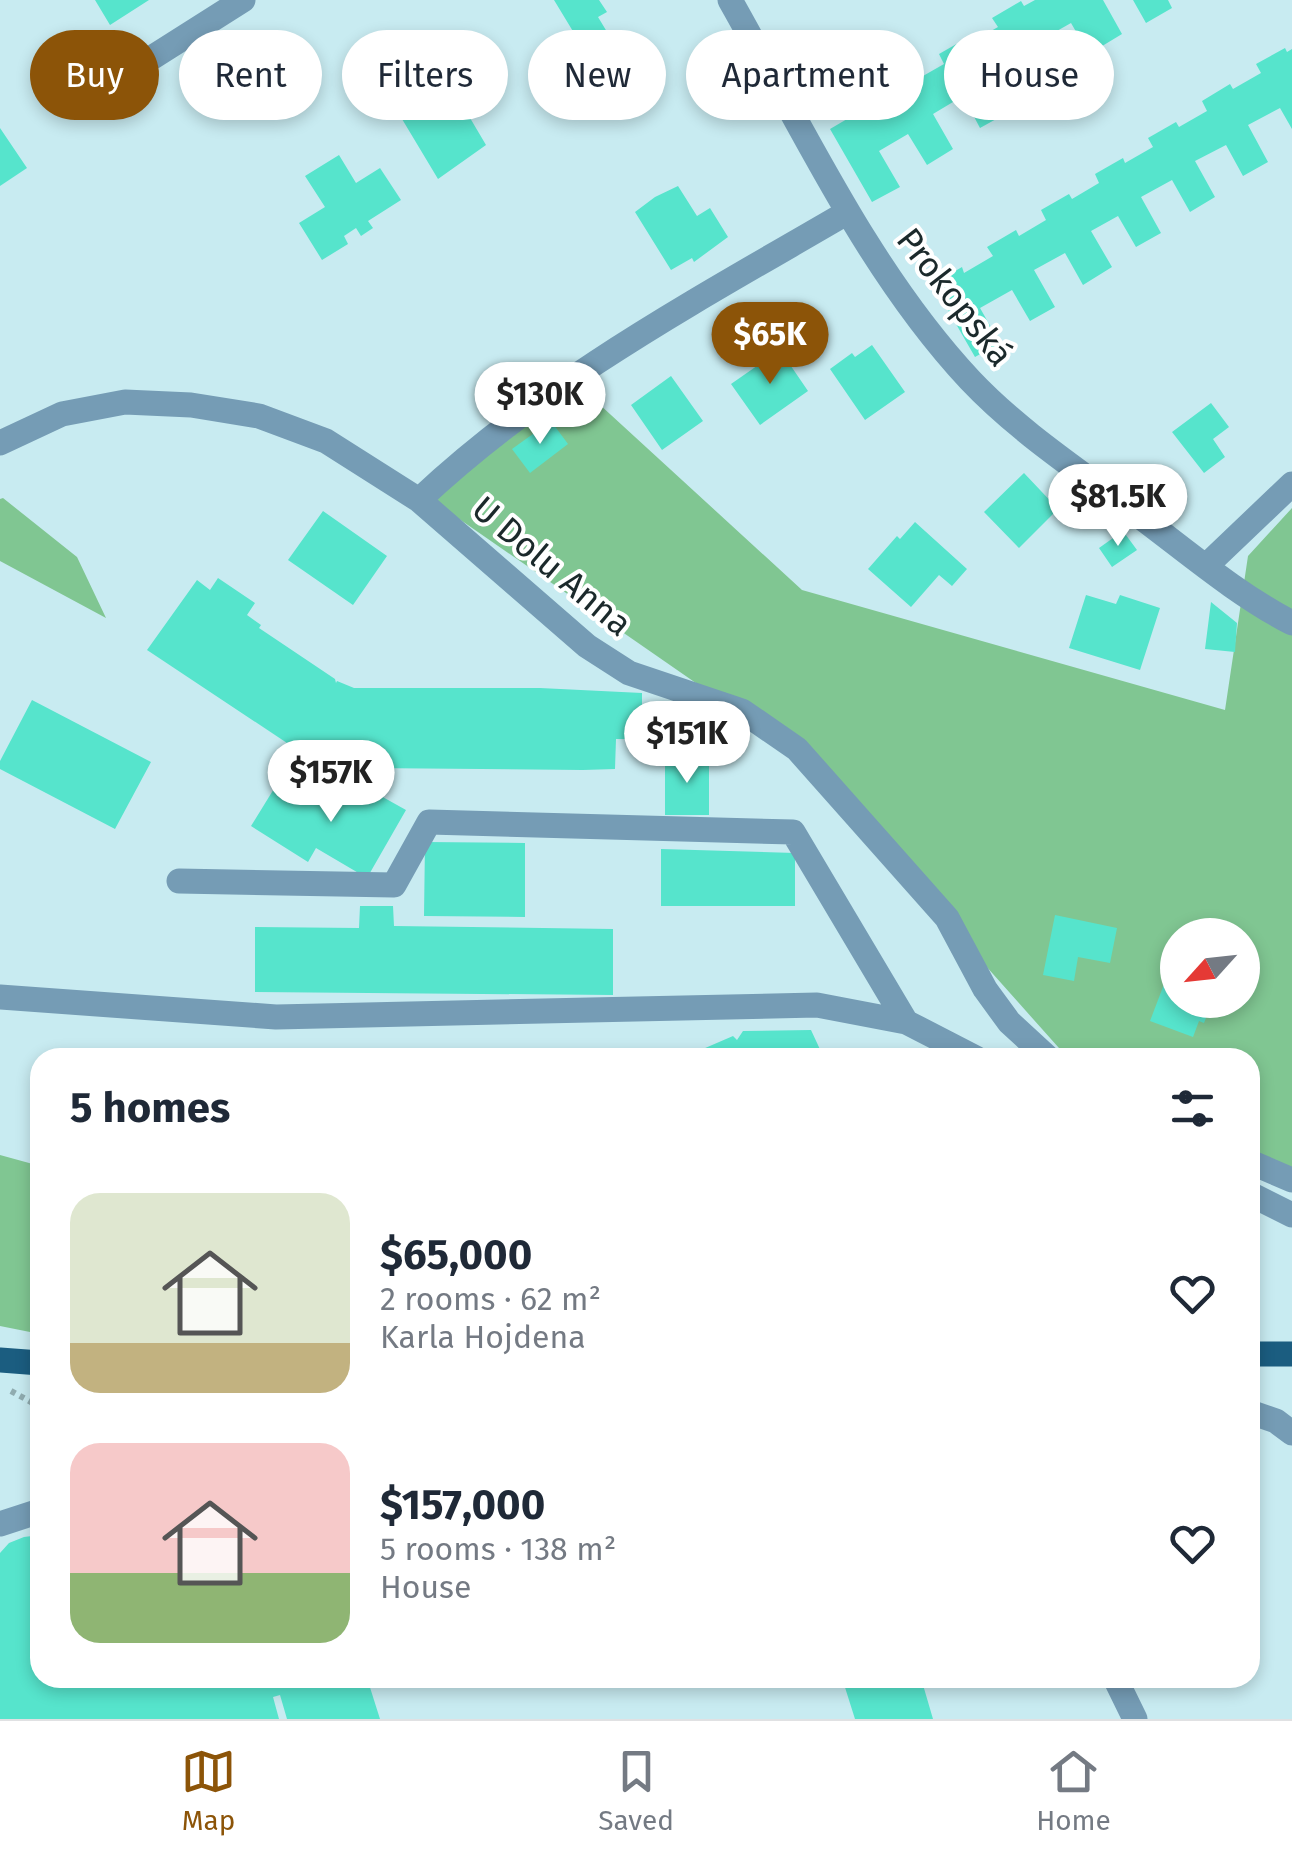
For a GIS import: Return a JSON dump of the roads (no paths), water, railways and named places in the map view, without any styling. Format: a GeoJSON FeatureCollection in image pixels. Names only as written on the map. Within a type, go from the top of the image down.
{"type":"FeatureCollection","features":[{"type":"Feature","properties":{"kind":"main road"},"geometry":{"type":"LineString","coordinates":[[1260,1354],[1292,1354]]}},
{"type":"Feature","properties":{"kind":"main road"},"geometry":{"type":"LineString","coordinates":[[0,1360],[30,1362]]}},
{"type":"Feature","properties":{"kind":"street"},"geometry":{"type":"LineString","coordinates":[[159,53],[243,0]]}},
{"type":"Feature","properties":{"kind":"street","name":"Prokopská"},"geometry":{"type":"LineString","coordinates":[[730,0],[848,212],[932,337],[971,381],[1006,414],[1206,566],[1292,623]]}},
{"type":"Feature","properties":{"kind":"street"},"geometry":{"type":"LineString","coordinates":[[419,500],[472,450],[583,371],[848,212]]}},
{"type":"Feature","properties":{"kind":"street","name":"U Dolu Anna"},"geometry":{"type":"LineString","coordinates":[[0,443],[62,414],[125,402],[191,405],[259,416],[326,442],[419,500],[587,646],[629,673],[742,711],[797,749],[947,918],[985,989],[1009,1022],[1037,1048]]}},
{"type":"Feature","properties":{"kind":"street"},"geometry":{"type":"LineString","coordinates":[[1206,566],[1292,484]]}},
{"type":"Feature","properties":{"kind":"street"},"geometry":{"type":"LineString","coordinates":[[180,881],[394,885],[429,822],[793,832],[906,1022]]}},
{"type":"Feature","properties":{"kind":"street"},"geometry":{"type":"LineString","coordinates":[[0,997],[276,1017],[817,1005],[906,1022],[957,1048]]}},
{"type":"Feature","properties":{"kind":"street"},"geometry":{"type":"LineString","coordinates":[[1260,1166],[1292,1180]]}},
{"type":"Feature","properties":{"kind":"street"},"geometry":{"type":"LineString","coordinates":[[1260,1199],[1292,1215]]}},
{"type":"Feature","properties":{"kind":"street"},"geometry":{"type":"LineString","coordinates":[[1260,1415],[1276,1420],[1292,1433]]}},
{"type":"Feature","properties":{"kind":"street"},"geometry":{"type":"LineString","coordinates":[[0,1524],[30,1514]]}},
{"type":"Feature","properties":{"kind":"street"},"geometry":{"type":"LineString","coordinates":[[1120,1688],[1135,1719]]}}]}
